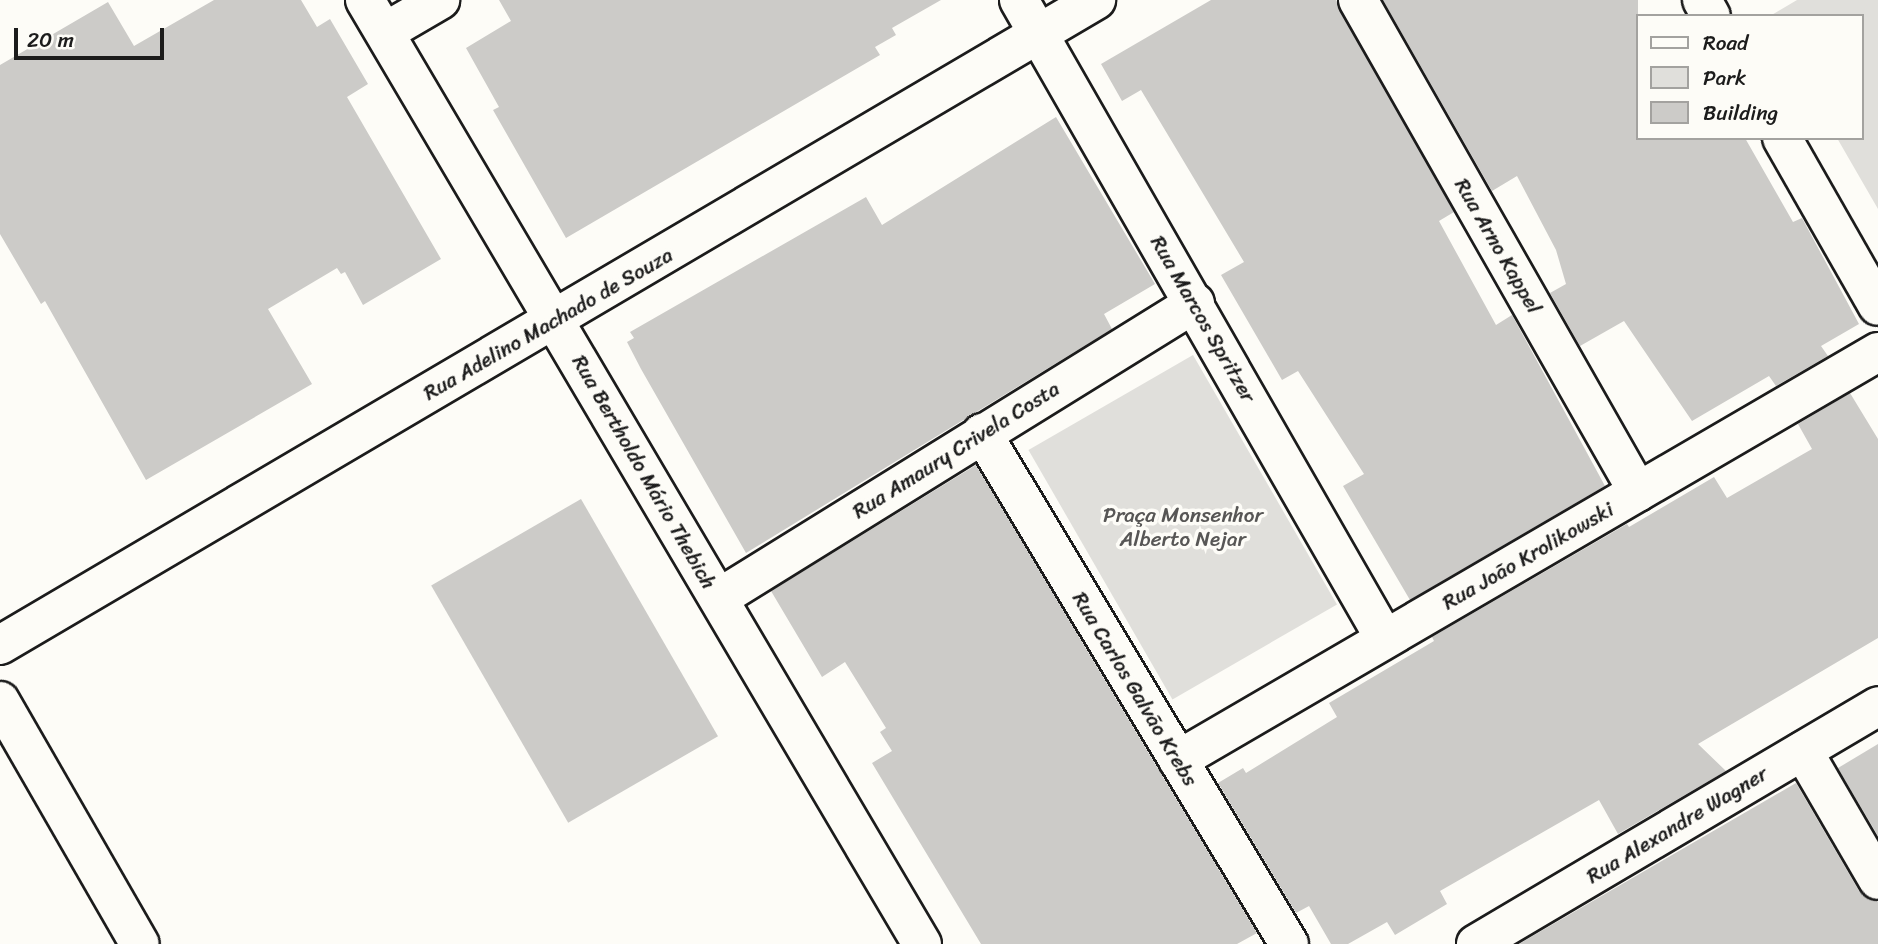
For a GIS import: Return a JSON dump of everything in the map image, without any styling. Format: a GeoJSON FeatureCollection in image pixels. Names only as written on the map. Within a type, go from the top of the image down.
{"type":"FeatureCollection","features":[{"type":"Feature","properties":{"kind":"street","name":"Rua Bertholdo Mário Thebich"},"geometry":{"type":"LineString","coordinates":[[365,0],[922,944]]}},
{"type":"Feature","properties":{"kind":"street"},"geometry":{"type":"LineString","coordinates":[[385,32],[440,0]]}},
{"type":"Feature","properties":{"kind":"street","name":"Rua Marcos Spritzer"},"geometry":{"type":"LineString","coordinates":[[1019,0],[1195,303],[1385,639]]}},
{"type":"Feature","properties":{"kind":"street","name":"Rua Adelino Machado de Souza"},"geometry":{"type":"LineString","coordinates":[[0,645],[1039,36],[1096,0]]}},
{"type":"Feature","properties":{"kind":"street","name":"Rua Arno Kappel"},"geometry":{"type":"LineString","coordinates":[[1358,0],[1638,492]]}},
{"type":"Feature","properties":{"kind":"street"},"geometry":{"type":"LineString","coordinates":[[1783,140],[1878,306]]}},
{"type":"Feature","properties":{"kind":"street","name":"Rua Amaury Crivela Costa"},"geometry":{"type":"LineString","coordinates":[[719,598],[1195,303]]}},
{"type":"Feature","properties":{"kind":"street","name":"Rua João Krolikowski"},"geometry":{"type":"LineString","coordinates":[[1178,760],[1878,352]]}},
{"type":"Feature","properties":{"kind":"street","name":"Rua Carlos Galvão Krebs"},"geometry":{"type":"LineString","coordinates":[[982,433],[1289,944]]}},
{"type":"Feature","properties":{"kind":"street"},"geometry":{"type":"LineString","coordinates":[[0,701],[136,942]]}},
{"type":"Feature","properties":{"kind":"street","name":"Rua Alexandre Wagner"},"geometry":{"type":"LineString","coordinates":[[1476,944],[1878,706]]}},
{"type":"Feature","properties":{"kind":"street"},"geometry":{"type":"LineString","coordinates":[[1803,751],[1878,880]]}},
{"type":"Feature","properties":{"kind":"green space"},"geometry":{"type":"Polygon","coordinates":[[[1797,0],[1878,0],[1878,209],[1838,140],[1864,140],[1864,14],[1773,14],[1797,0]]]}},
{"type":"Feature","properties":{"kind":"green space","name":"Praça Monsenhor Alberto Nejar"},"geometry":{"type":"Polygon","coordinates":[[[1193,355],[1337,604],[1172,699],[1028,450],[1193,355]]]}},
{"type":"Feature","properties":{"kind":"building"},"geometry":{"type":"Polygon","coordinates":[[[214,0],[301,0],[317,27],[330,19],[368,84],[347,97],[441,259],[363,305],[345,272],[341,274],[337,268],[268,309],[312,384],[146,480],[45,301],[41,304],[0,234],[0,65],[108,2],[134,46],[214,0]]]}},
{"type":"Feature","properties":{"kind":"building"},"geometry":{"type":"Polygon","coordinates":[[[499,0],[941,0],[892,28],[896,35],[875,47],[880,55],[566,238],[493,110],[499,107],[466,48],[511,21],[499,0]]]}},
{"type":"Feature","properties":{"kind":"building"},"geometry":{"type":"Polygon","coordinates":[[[1211,0],[1336,0],[1454,212],[1439,221],[1496,325],[1512,315],[1605,486],[1410,600],[1343,486],[1364,474],[1298,371],[1282,380],[1221,275],[1244,262],[1141,90],[1122,101],[1101,64],[1211,0]]]}},
{"type":"Feature","properties":{"kind":"building"},"geometry":{"type":"Polygon","coordinates":[[[1383,0],[1638,0],[1636,140],[1746,140],[1793,222],[1802,218],[1859,324],[1821,346],[1828,356],[1776,386],[1769,376],[1692,421],[1624,321],[1580,346],[1550,293],[1566,284],[1556,250],[1517,176],[1492,191],[1383,0]]]}},
{"type":"Feature","properties":{"kind":"building"},"geometry":{"type":"Polygon","coordinates":[[[1056,117],[1155,284],[1104,314],[1112,329],[746,553],[641,369],[627,342],[634,338],[630,332],[866,197],[882,225],[1056,117]]]}},
{"type":"Feature","properties":{"kind":"building"},"geometry":{"type":"Polygon","coordinates":[[[1850,393],[1878,439],[1878,638],[1698,744],[1726,771],[1618,834],[1599,800],[1440,891],[1447,904],[1395,935],[1387,922],[1348,944],[1331,944],[1309,906],[1296,913],[1218,783],[1243,768],[1246,773],[1337,717],[1329,703],[1434,641],[1432,637],[1627,524],[1629,527],[1714,477],[1727,498],[1812,449],[1798,424],[1850,393]]]}},
{"type":"Feature","properties":{"kind":"building"},"geometry":{"type":"Polygon","coordinates":[[[976,465],[1257,933],[1237,944],[981,944],[872,763],[892,751],[880,732],[886,728],[845,662],[822,677],[771,591],[976,465]]]}},
{"type":"Feature","properties":{"kind":"building"},"geometry":{"type":"Polygon","coordinates":[[[581,499],[718,736],[568,823],[431,586],[581,499]]]}},
{"type":"Feature","properties":{"kind":"building"},"geometry":{"type":"Polygon","coordinates":[[[1878,744],[1878,836],[1838,768],[1878,744]]]}},
{"type":"Feature","properties":{"kind":"building"},"geometry":{"type":"Polygon","coordinates":[[[1796,783],[1859,891],[1878,902],[1878,944],[1519,944],[1796,783]]]}}]}
